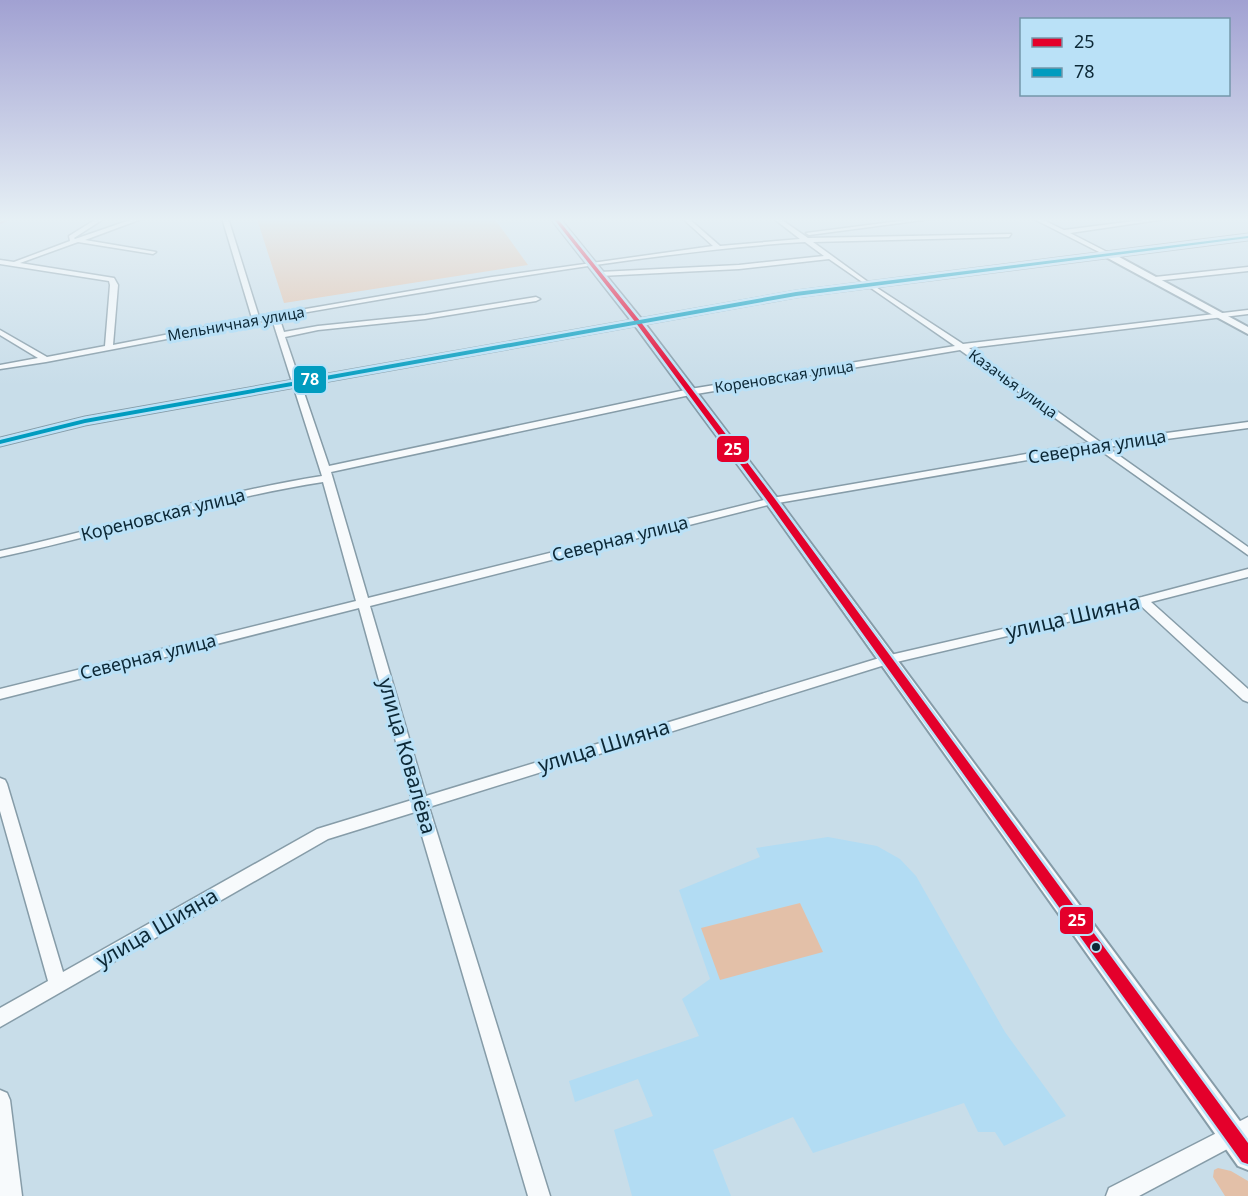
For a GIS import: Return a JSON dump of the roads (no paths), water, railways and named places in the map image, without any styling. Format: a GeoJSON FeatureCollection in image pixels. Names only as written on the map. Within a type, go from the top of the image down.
{"type":"FeatureCollection","features":[{"type":"Feature","properties":{"kind":"main road"},"geometry":{"type":"LineString","coordinates":[[0,442],[85,421],[297,382],[866,283],[942,274]]}},
{"type":"Feature","properties":{"kind":"street"},"geometry":{"type":"LineString","coordinates":[[78,274],[112,279],[114,285],[109,347]]}},
{"type":"Feature","properties":{"kind":"street"},"geometry":{"type":"LineString","coordinates":[[242,274],[256,320]]}},
{"type":"Feature","properties":{"kind":"street","name":"Мельничная улица"},"geometry":{"type":"LineString","coordinates":[[0,367],[256,320],[564,274]]}},
{"type":"Feature","properties":{"kind":"street"},"geometry":{"type":"LineString","coordinates":[[600,274],[772,501],[886,660],[1240,1131],[1248,1156]]}},
{"type":"Feature","properties":{"kind":"street","name":"Казачья улица"},"geometry":{"type":"LineString","coordinates":[[854,274],[1248,552]]}},
{"type":"Feature","properties":{"kind":"street"},"geometry":{"type":"LineString","coordinates":[[1145,274],[1248,332]]}},
{"type":"Feature","properties":{"kind":"street"},"geometry":{"type":"LineString","coordinates":[[1155,279],[1203,274]]}},
{"type":"Feature","properties":{"kind":"street"},"geometry":{"type":"LineString","coordinates":[[282,335],[425,317],[536,299]]}},
{"type":"Feature","properties":{"kind":"street","name":"Кореновская улица"},"geometry":{"type":"LineString","coordinates":[[0,555],[326,474],[690,392],[962,348],[1248,312]]}},
{"type":"Feature","properties":{"kind":"street","name":"улица Ковалёва"},"geometry":{"type":"LineString","coordinates":[[275,317],[326,474],[420,802],[539,1196]]}},
{"type":"Feature","properties":{"kind":"street"},"geometry":{"type":"LineString","coordinates":[[0,332],[46,360]]}},
{"type":"Feature","properties":{"kind":"street","name":"Северная улица"},"geometry":{"type":"LineString","coordinates":[[0,694],[772,501],[1098,445],[1248,425]]}},
{"type":"Feature","properties":{"kind":"street","name":"улица Шияна"},"geometry":{"type":"LineString","coordinates":[[0,1018],[323,834],[420,802],[886,660],[1142,602],[1248,573]]}},
{"type":"Feature","properties":{"kind":"street"},"geometry":{"type":"LineString","coordinates":[[1142,602],[1248,697]]}},
{"type":"Feature","properties":{"kind":"street"},"geometry":{"type":"LineString","coordinates":[[0,784],[5,826],[58,985]]}},
{"type":"Feature","properties":{"kind":"street"},"geometry":{"type":"LineString","coordinates":[[0,1100],[11,1196]]}},
{"type":"Feature","properties":{"kind":"street"},"geometry":{"type":"LineString","coordinates":[[1117,1196],[1240,1131]]}}]}
